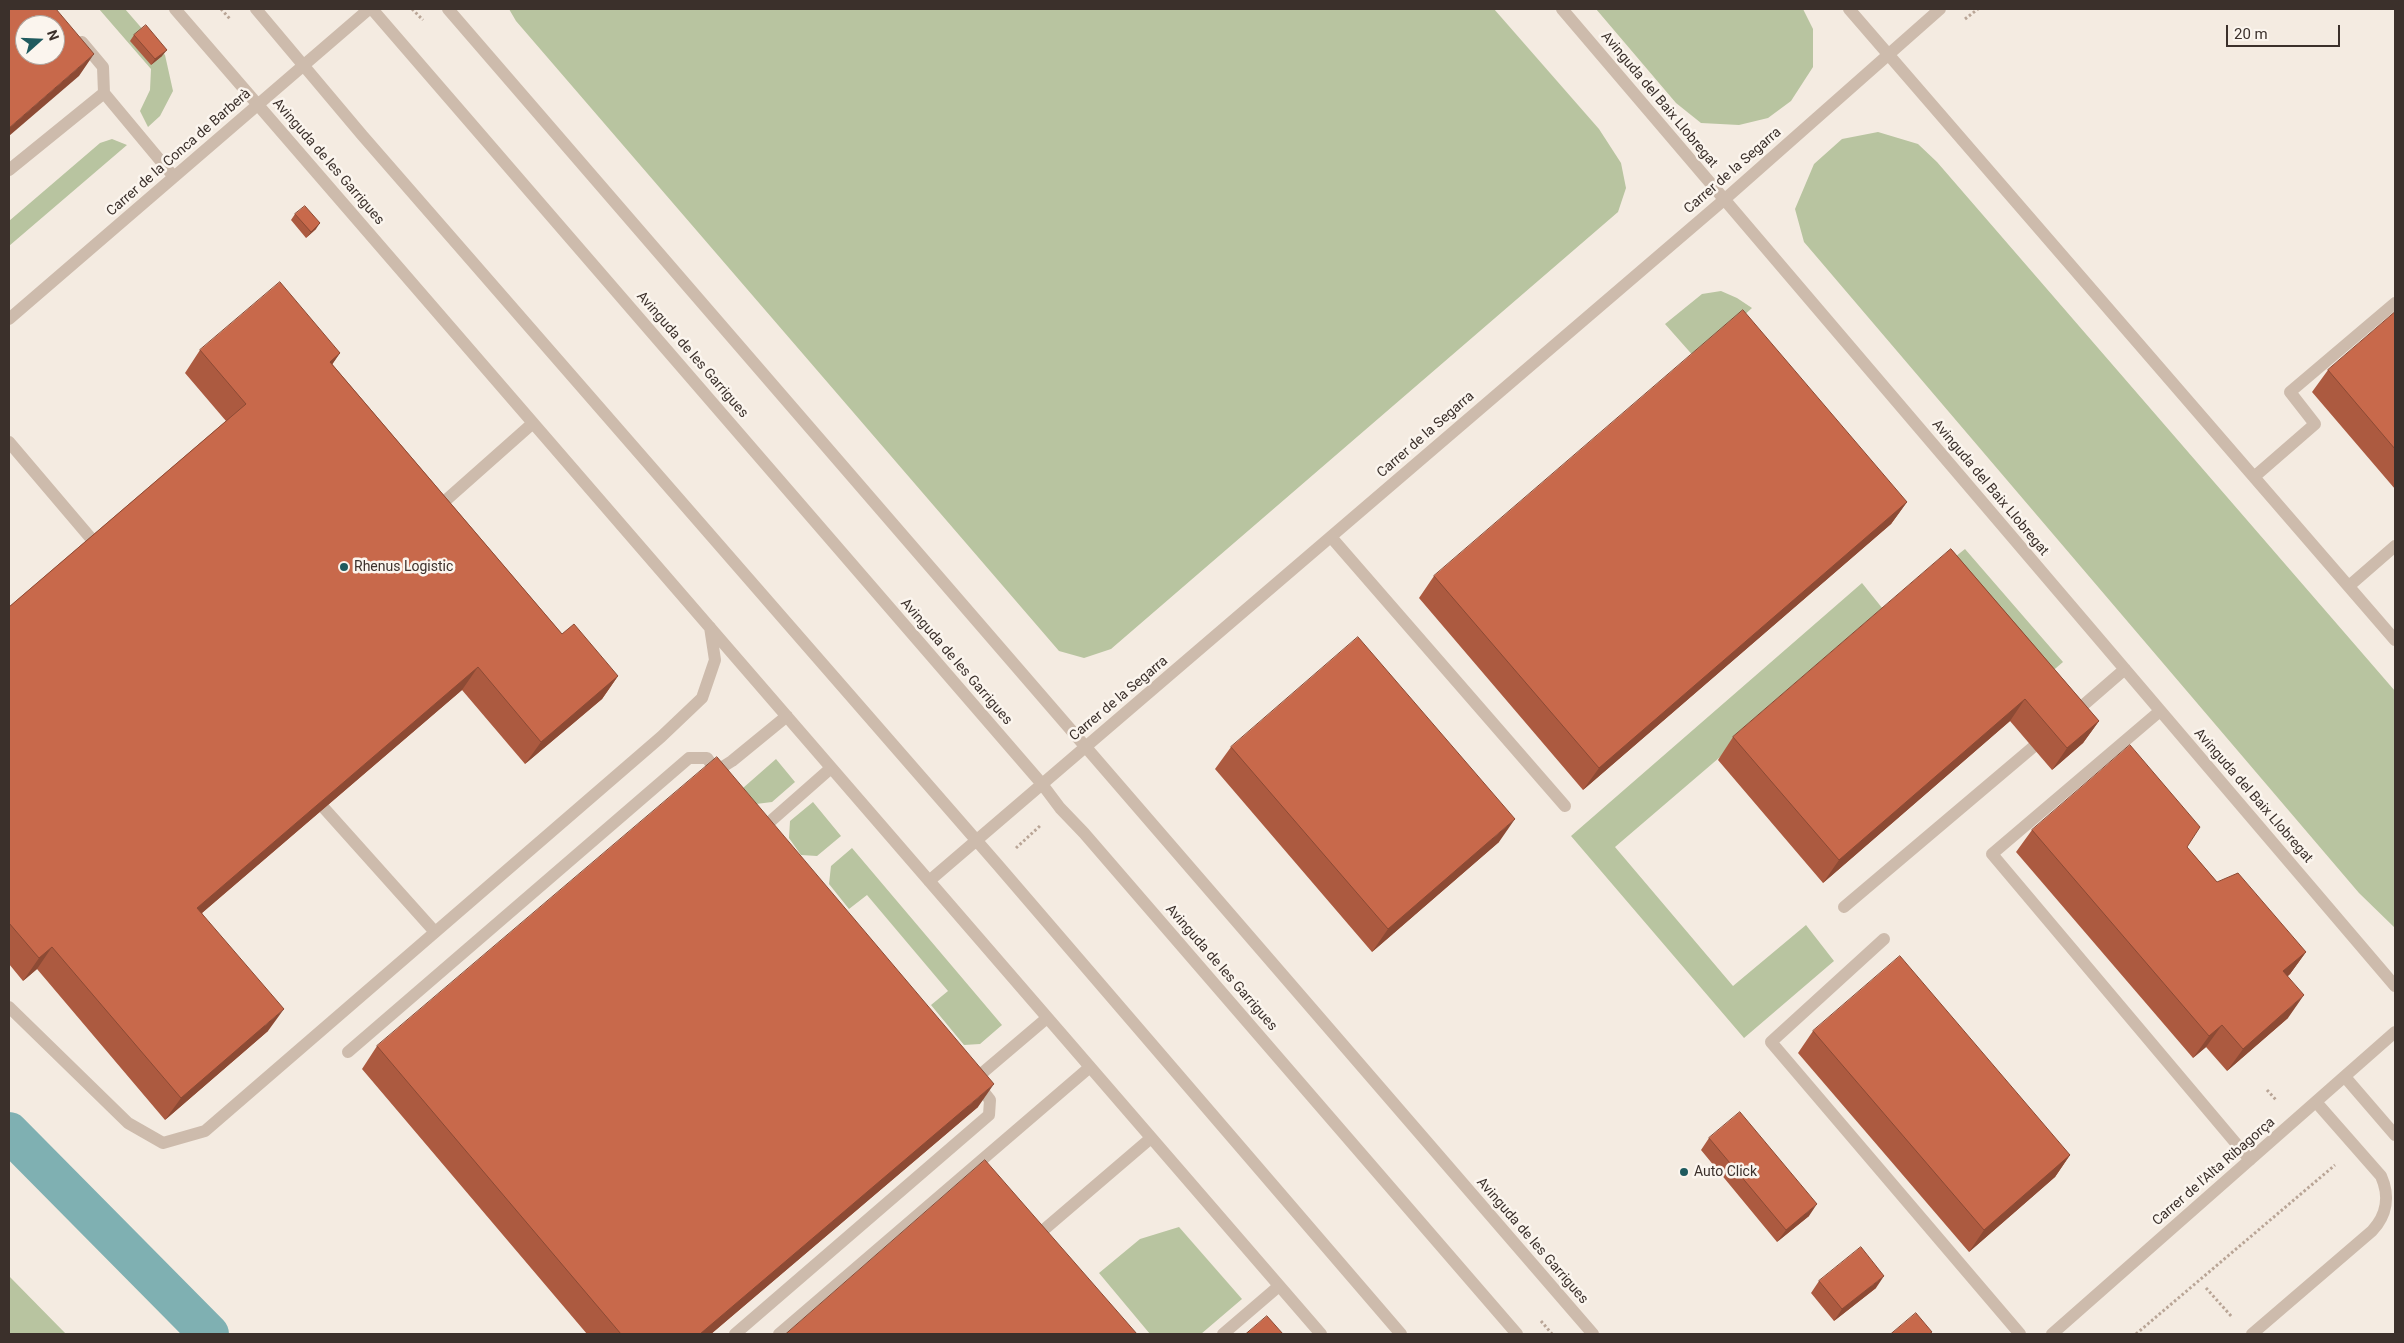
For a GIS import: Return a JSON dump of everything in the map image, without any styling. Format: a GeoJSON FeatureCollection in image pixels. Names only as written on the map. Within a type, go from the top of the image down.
{"type":"FeatureCollection","features":[{"type":"Feature","properties":{"kind":"street","name":"Avinguda de les Garrigues"},"geometry":{"type":"LineString","coordinates":[[175,9],[1321,1334]]}},
{"type":"Feature","properties":{"kind":"street"},"geometry":{"type":"LineString","coordinates":[[256,9],[362,135],[997,864],[1401,1334]]}},
{"type":"Feature","properties":{"kind":"street","name":"Avinguda de les Garrigues"},"geometry":{"type":"LineString","coordinates":[[371,9],[1042,784],[1060,808],[1084,832],[1517,1334]]}},
{"type":"Feature","properties":{"kind":"street","name":"Carrer de la Conca de Barberà"},"geometry":{"type":"LineString","coordinates":[[9,319],[371,9]]}},
{"type":"Feature","properties":{"kind":"street","name":"Avinguda de les Garrigues"},"geometry":{"type":"LineString","coordinates":[[448,9],[1593,1334]]}},
{"type":"Feature","properties":{"kind":"street","name":"Avinguda del Baix Llobregat"},"geometry":{"type":"LineString","coordinates":[[1562,9],[2395,986]]}},
{"type":"Feature","properties":{"kind":"street"},"geometry":{"type":"LineString","coordinates":[[1849,9],[2348,586],[2394,635]]}},
{"type":"Feature","properties":{"kind":"street","name":"Carrer de la Segarra"},"geometry":{"type":"LineString","coordinates":[[929,881],[1724,200],[1940,9]]}},
{"type":"Feature","properties":{"kind":"street"},"geometry":{"type":"LineString","coordinates":[[72,30],[103,67],[104,93],[174,177]]}},
{"type":"Feature","properties":{"kind":"street"},"geometry":{"type":"LineString","coordinates":[[9,170],[104,93]]}},
{"type":"Feature","properties":{"kind":"street"},"geometry":{"type":"LineString","coordinates":[[2254,477],[2315,424],[2290,392],[2395,303]]}},
{"type":"Feature","properties":{"kind":"street"},"geometry":{"type":"LineString","coordinates":[[427,516],[533,423]]}},
{"type":"Feature","properties":{"kind":"street"},"geometry":{"type":"LineString","coordinates":[[9,442],[94,542]]}},
{"type":"Feature","properties":{"kind":"street"},"geometry":{"type":"LineString","coordinates":[[1331,537],[1565,806]]}},
{"type":"Feature","properties":{"kind":"street"},"geometry":{"type":"LineString","coordinates":[[2348,586],[2395,546]]}},
{"type":"Feature","properties":{"kind":"street"},"geometry":{"type":"LineString","coordinates":[[9,1007],[128,1123],[163,1144],[206,1131],[661,737],[702,698],[715,660],[710,627]]}},
{"type":"Feature","properties":{"kind":"street"},"geometry":{"type":"LineString","coordinates":[[1844,907],[2125,669]]}},
{"type":"Feature","properties":{"kind":"street"},"geometry":{"type":"LineString","coordinates":[[2160,711],[1992,854],[2250,1160]]}},
{"type":"Feature","properties":{"kind":"street"},"geometry":{"type":"LineString","coordinates":[[348,1052],[688,758],[707,758],[719,775],[732,761],[787,716]]}},
{"type":"Feature","properties":{"kind":"street"},"geometry":{"type":"LineString","coordinates":[[765,827],[831,768]]}},
{"type":"Feature","properties":{"kind":"street"},"geometry":{"type":"LineString","coordinates":[[323,807],[435,932]]}},
{"type":"Feature","properties":{"kind":"street"},"geometry":{"type":"LineString","coordinates":[[1884,939],[1771,1042],[2020,1334]]}},
{"type":"Feature","properties":{"kind":"street"},"geometry":{"type":"LineString","coordinates":[[735,1334],[990,1115],[990,1100],[971,1077],[1047,1018]]}},
{"type":"Feature","properties":{"kind":"street","name":"Carrer de l'Alta Ribagorça"},"geometry":{"type":"LineString","coordinates":[[2052,1334],[2395,1032]]}},
{"type":"Feature","properties":{"kind":"street"},"geometry":{"type":"LineString","coordinates":[[779,1334],[1090,1067]]}},
{"type":"Feature","properties":{"kind":"street"},"geometry":{"type":"LineString","coordinates":[[2345,1076],[2395,1135]]}},
{"type":"Feature","properties":{"kind":"street"},"geometry":{"type":"LineString","coordinates":[[2252,1334],[2372,1232],[2384,1213],[2387,1198],[2381,1176],[2316,1102]]}},
{"type":"Feature","properties":{"kind":"street"},"geometry":{"type":"LineString","coordinates":[[1025,1245],[1151,1138]]}},
{"type":"Feature","properties":{"kind":"street"},"geometry":{"type":"LineString","coordinates":[[1223,1334],[1279,1286]]}},
{"type":"Feature","properties":{"kind":"path"},"geometry":{"type":"LineString","coordinates":[[997,864],[1060,808]]}},
{"type":"Feature","properties":{"kind":"path"},"geometry":{"type":"LineString","coordinates":[[2267,1090],[2294,1121]]}},
{"type":"Feature","properties":{"kind":"path"},"geometry":{"type":"LineString","coordinates":[[2136,1334],[2336,1166],[2330,1160]]}},
{"type":"Feature","properties":{"kind":"path"},"geometry":{"type":"LineString","coordinates":[[2206,1288],[2234,1319]]}},
{"type":"Feature","properties":{"kind":"green space"},"geometry":{"type":"Polygon","coordinates":[[[99,9],[125,9],[165,55],[173,91],[160,116],[148,127],[140,111],[150,90],[151,69],[99,9]]]}},
{"type":"Feature","properties":{"kind":"green space"},"geometry":{"type":"Polygon","coordinates":[[[509,9],[1494,9],[1599,129],[1621,163],[1626,188],[1618,212],[1111,649],[1084,658],[1059,651],[516,21],[509,9]]]}},
{"type":"Feature","properties":{"kind":"green space"},"geometry":{"type":"Polygon","coordinates":[[[1596,9],[1803,9],[1813,29],[1813,67],[1791,101],[1768,118],[1739,125],[1701,123],[1676,103],[1596,9]]]}},
{"type":"Feature","properties":{"kind":"green space"},"geometry":{"type":"Polygon","coordinates":[[[1878,132],[1918,144],[1937,162],[2395,691],[2395,928],[2359,893],[1804,242],[1795,209],[1814,164],[1842,139],[1878,132]]]}},
{"type":"Feature","properties":{"kind":"green space"},"geometry":{"type":"Polygon","coordinates":[[[112,139],[127,145],[9,246],[9,221],[100,143],[112,139]]]}},
{"type":"Feature","properties":{"kind":"green space"},"geometry":{"type":"Polygon","coordinates":[[[1721,291],[1737,298],[1752,308],[1696,359],[1665,324],[1702,294],[1721,291]]]}},
{"type":"Feature","properties":{"kind":"green space"},"geometry":{"type":"Polygon","coordinates":[[[1965,549],[2063,662],[2035,686],[1936,572],[1965,549]]]}},
{"type":"Feature","properties":{"kind":"green space"},"geometry":{"type":"Polygon","coordinates":[[[1862,583],[1887,614],[1615,847],[1733,986],[1806,925],[1834,961],[1744,1038],[1571,836],[1862,583]]]}},
{"type":"Feature","properties":{"kind":"green space"},"geometry":{"type":"Polygon","coordinates":[[[776,759],[795,782],[772,802],[756,804],[743,788],[776,759]]]}},
{"type":"Feature","properties":{"kind":"green space"},"geometry":{"type":"Polygon","coordinates":[[[813,802],[841,836],[817,856],[801,855],[789,838],[790,821],[813,802]]]}},
{"type":"Feature","properties":{"kind":"green space"},"geometry":{"type":"Polygon","coordinates":[[[852,848],[1002,1025],[980,1044],[964,1045],[931,1005],[948,991],[867,895],[849,909],[829,884],[831,866],[852,848]]]}},
{"type":"Feature","properties":{"kind":"green space"},"geometry":{"type":"Polygon","coordinates":[[[1179,1227],[1242,1299],[1201,1334],[1150,1334],[1099,1273],[1140,1239],[1179,1227]]]}},
{"type":"Feature","properties":{"kind":"green space"},"geometry":{"type":"Polygon","coordinates":[[[9,1276],[66,1334],[9,1334],[9,1276]]]}},
{"type":"Feature","properties":{"kind":"building"},"geometry":{"type":"Polygon","coordinates":[[[9,9],[56,9],[61,15],[15,15],[15,65],[65,65],[65,20],[94,54],[9,128],[9,9]]]}},
{"type":"Feature","properties":{"kind":"building"},"geometry":{"type":"Polygon","coordinates":[[[146,25],[167,50],[155,59],[134,35],[146,25]]]}},
{"type":"Feature","properties":{"kind":"building"},"geometry":{"type":"Polygon","coordinates":[[[305,206],[320,223],[311,232],[295,214],[305,206]]]}},
{"type":"Feature","properties":{"kind":"building"},"geometry":{"type":"Polygon","coordinates":[[[280,282],[340,353],[330,362],[562,634],[574,624],[618,676],[541,742],[478,667],[197,908],[284,1009],[181,1098],[52,947],[39,958],[9,923],[9,607],[246,404],[200,350],[280,282]]]}},
{"type":"Feature","properties":{"kind":"building"},"geometry":{"type":"Polygon","coordinates":[[[1743,310],[1907,502],[1599,768],[1434,576],[1743,310]]]}},
{"type":"Feature","properties":{"kind":"building"},"geometry":{"type":"Polygon","coordinates":[[[2395,312],[2395,449],[2328,370],[2395,312]]]}},
{"type":"Feature","properties":{"kind":"building"},"geometry":{"type":"Polygon","coordinates":[[[1951,549],[2099,721],[2067,748],[2025,699],[1839,860],[1733,737],[1951,549]]]}},
{"type":"Feature","properties":{"kind":"building"},"geometry":{"type":"Polygon","coordinates":[[[1358,637],[1515,819],[1388,929],[1231,747],[1358,637]]]}},
{"type":"Feature","properties":{"kind":"building"},"geometry":{"type":"Polygon","coordinates":[[[2130,745],[2200,827],[2187,847],[2217,882],[2238,873],[2306,952],[2283,971],[2304,995],[2243,1049],[2222,1025],[2209,1036],[2032,830],[2130,745]]]}},
{"type":"Feature","properties":{"kind":"building"},"geometry":{"type":"Polygon","coordinates":[[[717,757],[994,1084],[700,1334],[621,1334],[377,1046],[717,757]]]}},
{"type":"Feature","properties":{"kind":"building"},"geometry":{"type":"Polygon","coordinates":[[[1900,956],[2070,1155],[1984,1230],[1813,1031],[1900,956]]]}},
{"type":"Feature","properties":{"kind":"building"},"geometry":{"type":"Polygon","coordinates":[[[1740,1112],[1817,1204],[1786,1230],[1709,1138],[1740,1112]]]}},
{"type":"Feature","properties":{"kind":"building"},"geometry":{"type":"Polygon","coordinates":[[[985,1160],[1137,1334],[786,1334],[985,1160]]]}},
{"type":"Feature","properties":{"kind":"building"},"geometry":{"type":"Polygon","coordinates":[[[1861,1247],[1884,1276],[1842,1309],[1819,1281],[1861,1247]]]}},
{"type":"Feature","properties":{"kind":"building"},"geometry":{"type":"Polygon","coordinates":[[[1916,1313],[1932,1332],[1929,1334],[1891,1334],[1916,1313]]]}},
{"type":"Feature","properties":{"kind":"building"},"geometry":{"type":"Polygon","coordinates":[[[1267,1316],[1283,1334],[1246,1334],[1267,1316]]]}},
{"type":"Feature","properties":{"kind":"waterway"},"geometry":{"type":"LineString","coordinates":[[9,1132],[209,1334]]}},
{"type":"Feature","properties":{"kind":"place","name":"Rhenus Logistic"},"geometry":{"type":"Point","coordinates":[344,567]}},
{"type":"Feature","properties":{"kind":"place","name":"Auto Click"},"geometry":{"type":"Point","coordinates":[1684,1172]}}]}
